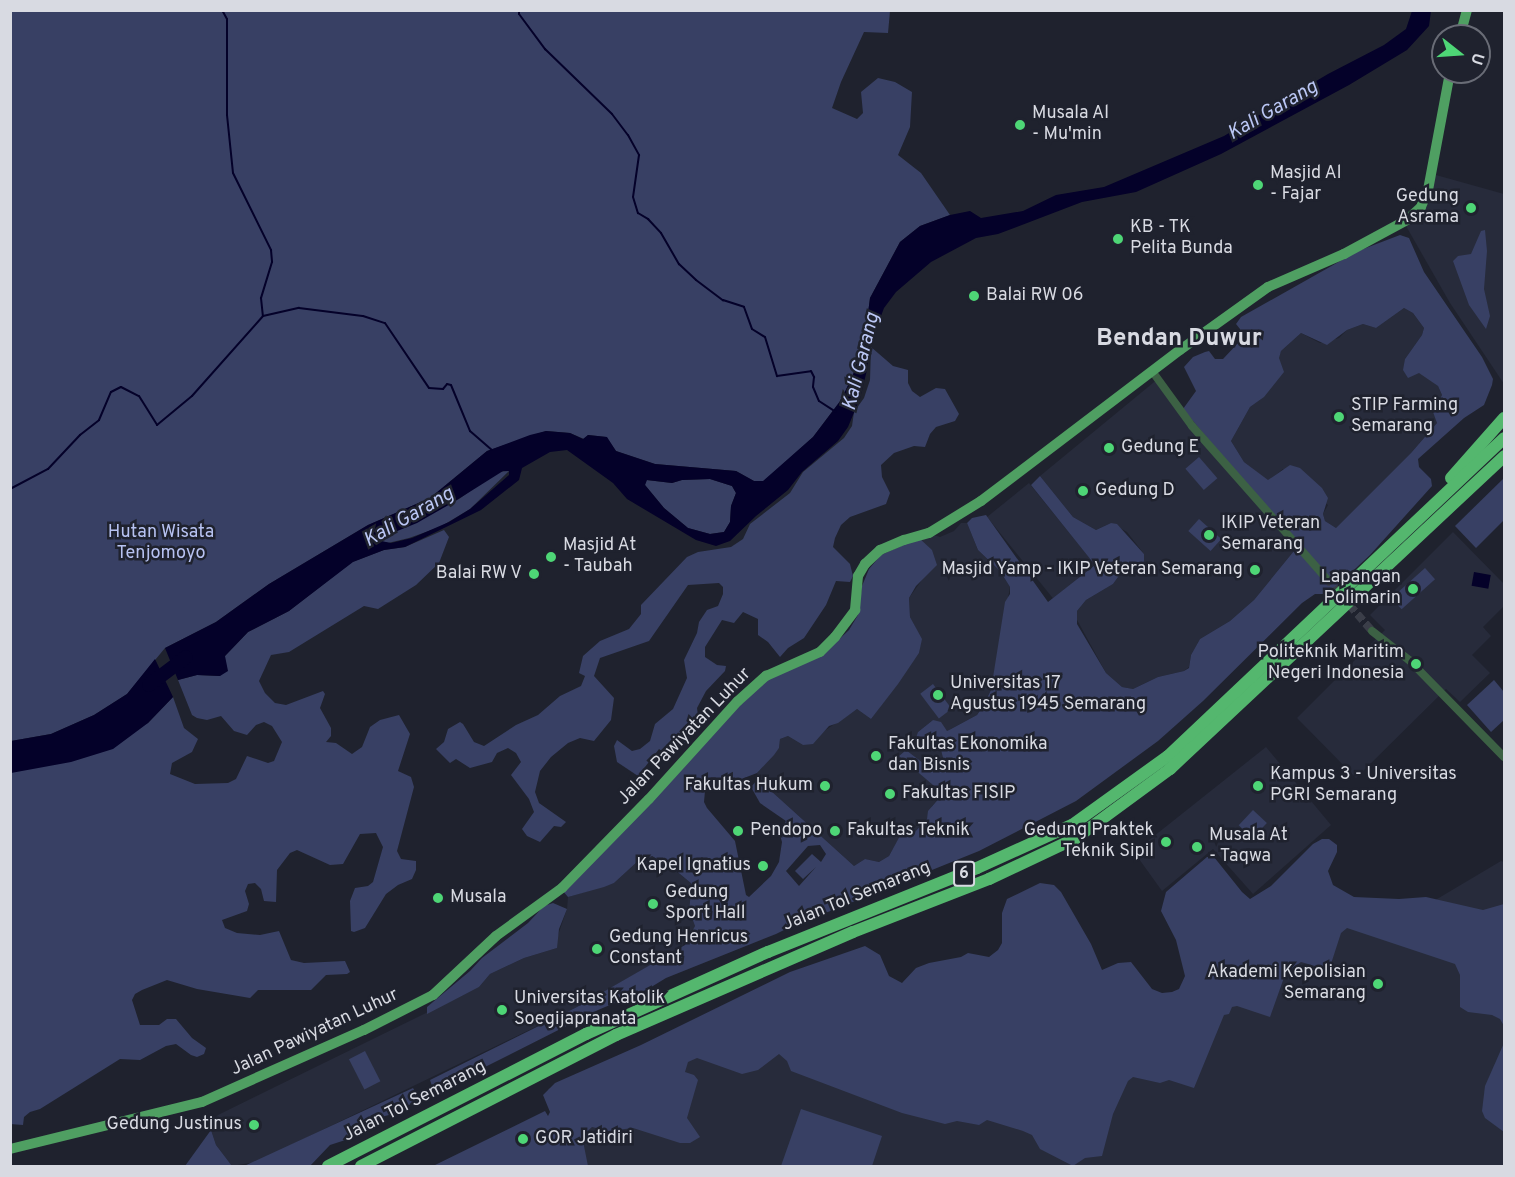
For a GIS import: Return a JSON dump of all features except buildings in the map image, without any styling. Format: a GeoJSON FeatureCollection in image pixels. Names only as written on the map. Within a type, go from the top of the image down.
{"type":"FeatureCollection","features":[{"type":"Feature","properties":{"kind":"highway"},"geometry":{"type":"LineString","coordinates":[[1401,535],[1504,418]]}},
{"type":"Feature","properties":{"kind":"highway","name":"Jalan Tol Semarang"},"geometry":{"type":"LineString","coordinates":[[328,1167],[586,1034],[768,952],[977,868],[1072,825],[1168,756],[1504,438]]}},
{"type":"Feature","properties":{"kind":"highway","name":"Jalan Tol Semarang"},"geometry":{"type":"LineString","coordinates":[[361,1167],[616,1035],[853,932],[989,879],[1076,838],[1170,769],[1504,456]]}},
{"type":"Feature","properties":{"kind":"main road","name":"Jalan Pawiyatan Luhur"},"geometry":{"type":"LineString","coordinates":[[10,1149],[202,1102],[364,1030],[433,995],[496,936],[562,888],[649,799],[738,701],[766,676],[820,651],[835,637],[855,610],[858,576],[864,564],[880,550],[948,524],[1152,371],[1238,311],[1256,295],[1344,254],[1407,220],[1421,207],[1428,190],[1448,84]]}},
{"type":"Feature","properties":{"kind":"street"},"geometry":{"type":"LineString","coordinates":[[1152,371],[1192,426],[1326,578]]}},
{"type":"Feature","properties":{"kind":"street"},"geometry":{"type":"LineString","coordinates":[[1372,631],[1409,660],[1504,757]]}},
{"type":"Feature","properties":{"kind":"shaded area"},"geometry":{"type":"Polygon","coordinates":[[[1436,175],[1504,194],[1504,384],[1450,303],[1406,226],[1436,175]]]}},
{"type":"Feature","properties":{"kind":"shaded area","name":"STIP Farming Semarang"},"geometry":{"type":"Polygon","coordinates":[[[1404,308],[1413,313],[1424,328],[1422,335],[1405,359],[1438,386],[1442,395],[1435,409],[1437,423],[1411,453],[1336,528],[1325,521],[1323,514],[1328,505],[1283,469],[1268,481],[1244,462],[1231,441],[1250,407],[1261,399],[1281,351],[1301,333],[1320,343],[1339,338],[1347,330],[1363,324],[1376,328],[1404,308]]]}},
{"type":"Feature","properties":{"kind":"shaded area","name":"IKIP Veteran Semarang"},"geometry":{"type":"Polygon","coordinates":[[[1159,378],[1298,546],[1254,600],[1230,621],[1200,639],[1191,655],[1189,667],[1184,671],[1158,677],[1133,689],[1122,687],[1106,673],[1076,618],[1077,611],[1086,600],[1113,584],[1121,573],[1141,566],[1144,554],[1127,532],[1111,523],[1096,530],[1073,517],[1040,476],[1159,378]]]}},
{"type":"Feature","properties":{"kind":"shaded area"},"geometry":{"type":"Polygon","coordinates":[[[1029,483],[1095,565],[1053,599],[987,517],[1029,483]]]}},
{"type":"Feature","properties":{"kind":"shaded area","name":"Universitas 17 Agustus 1945 Semarang"},"geometry":{"type":"Polygon","coordinates":[[[961,523],[967,523],[978,550],[1000,571],[1010,587],[991,690],[977,715],[947,731],[933,720],[918,732],[918,749],[932,745],[940,746],[944,762],[931,769],[906,750],[900,755],[940,791],[941,796],[932,806],[927,819],[913,834],[898,840],[889,856],[879,862],[865,859],[854,866],[758,779],[757,773],[779,748],[780,739],[788,736],[803,745],[857,709],[871,719],[919,653],[921,639],[910,617],[909,598],[924,577],[919,538],[934,535],[940,537],[954,531],[961,523]]]}},
{"type":"Feature","properties":{"kind":"shaded area","name":"Politeknik Maritim Negeri Indonesia"},"geometry":{"type":"Polygon","coordinates":[[[1453,532],[1504,584],[1504,606],[1483,627],[1491,636],[1472,655],[1490,673],[1460,702],[1446,689],[1356,778],[1297,718],[1385,630],[1370,615],[1453,532]]]}},
{"type":"Feature","properties":{"kind":"shaded area","name":"Kampus 3 - Universitas PGRI Semarang"},"geometry":{"type":"Polygon","coordinates":[[[1266,747],[1331,825],[1253,894],[1213,849],[1162,891],[1134,852],[1266,747]]]}},
{"type":"Feature","properties":{"kind":"shaded area","name":"Universitas Katolik Soegijapranata"},"geometry":{"type":"Polygon","coordinates":[[[651,856],[674,869],[692,884],[689,910],[695,926],[692,936],[679,949],[577,1007],[256,1162],[232,1166],[216,1145],[209,1124],[218,1115],[479,987],[490,974],[524,958],[557,948],[557,938],[567,909],[568,897],[614,883],[638,861],[651,856]]]}},
{"type":"Feature","properties":{"kind":"shaded area","name":"Akademi Kepolisian Semarang"},"geometry":{"type":"Polygon","coordinates":[[[1501,861],[1504,862],[1504,1166],[576,1166],[548,1089],[727,1014],[1101,1055],[1328,909],[1432,902],[1501,861]]]}},
{"type":"Feature","properties":{"kind":"green space","name":"Hutan Wisata Tenjomoyo"},"geometry":{"type":"Polygon","coordinates":[[[10,11],[890,11],[888,33],[864,32],[832,108],[857,119],[863,113],[861,92],[878,78],[895,82],[912,92],[910,127],[898,155],[921,173],[950,215],[920,226],[900,242],[870,298],[866,328],[853,375],[841,400],[813,437],[763,482],[754,481],[736,471],[655,464],[616,451],[606,437],[588,435],[584,439],[570,433],[546,431],[487,451],[430,498],[368,525],[269,584],[216,622],[165,648],[127,694],[94,715],[51,734],[11,741],[10,11]]]}},
{"type":"Feature","properties":{"kind":"green space"},"geometry":{"type":"Polygon","coordinates":[[[1485,230],[1487,251],[1484,289],[1490,316],[1486,329],[1469,305],[1453,261],[1458,256],[1471,254],[1481,231],[1485,230]]]}},
{"type":"Feature","properties":{"kind":"green space"},"geometry":{"type":"Polygon","coordinates":[[[1400,235],[1409,238],[1424,272],[1482,357],[1493,379],[1484,405],[1464,418],[1418,459],[1419,467],[1431,479],[1432,486],[1370,555],[1328,594],[1315,594],[1302,603],[1203,701],[1158,741],[1076,801],[979,851],[818,916],[807,916],[804,920],[776,934],[666,978],[648,989],[598,1010],[485,1067],[472,1070],[456,1082],[432,1086],[430,1080],[577,1007],[685,945],[695,926],[689,910],[692,884],[674,869],[652,856],[638,861],[614,883],[604,887],[568,897],[562,890],[686,757],[770,677],[832,646],[849,630],[858,615],[862,586],[869,569],[881,555],[919,538],[932,550],[937,565],[916,586],[909,598],[910,617],[922,639],[919,653],[898,684],[871,719],[857,709],[838,723],[829,726],[813,744],[803,745],[788,736],[780,739],[779,748],[757,773],[731,783],[714,781],[705,791],[704,802],[707,808],[735,841],[746,895],[749,897],[771,876],[779,862],[782,842],[779,832],[786,821],[760,803],[751,787],[758,779],[854,866],[865,859],[879,862],[889,856],[902,832],[913,834],[927,819],[928,811],[941,796],[940,791],[899,756],[906,750],[931,769],[944,762],[940,746],[913,747],[918,732],[933,720],[941,722],[947,731],[977,715],[991,690],[1005,602],[1010,594],[1010,587],[1000,571],[978,550],[967,523],[972,518],[986,515],[1048,602],[1095,565],[1031,485],[1040,476],[1073,517],[1096,530],[1111,523],[1117,524],[1144,554],[1141,566],[1121,573],[1113,584],[1086,600],[1077,611],[1077,624],[1106,673],[1122,687],[1133,689],[1158,677],[1189,668],[1191,655],[1200,639],[1230,621],[1254,600],[1298,546],[1183,409],[1196,391],[1184,367],[1193,357],[1209,351],[1215,359],[1223,359],[1239,342],[1240,329],[1236,324],[1241,317],[1358,251],[1400,235]],[[1404,308],[1376,328],[1363,324],[1347,330],[1327,345],[1301,333],[1281,351],[1279,358],[1284,372],[1264,397],[1250,407],[1231,441],[1244,462],[1268,480],[1290,465],[1300,468],[1322,488],[1328,498],[1323,514],[1325,521],[1336,528],[1411,453],[1437,423],[1433,412],[1442,395],[1438,386],[1419,373],[1408,378],[1403,370],[1405,359],[1422,335],[1424,328],[1413,313],[1404,308]],[[820,845],[808,846],[786,871],[799,886],[816,867],[803,879],[795,871],[812,854],[821,862],[826,854],[820,845]]]}},
{"type":"Feature","properties":{"kind":"green space"},"geometry":{"type":"Polygon","coordinates":[[[871,347],[893,366],[908,370],[908,383],[912,391],[920,397],[936,388],[945,389],[959,414],[955,421],[936,427],[930,434],[925,447],[914,446],[894,453],[881,465],[882,477],[890,493],[886,504],[850,517],[841,525],[833,547],[850,564],[853,576],[850,582],[836,581],[826,605],[804,638],[788,648],[780,657],[768,642],[758,635],[758,619],[743,612],[734,623],[722,620],[705,647],[705,657],[717,665],[726,666],[725,671],[706,691],[697,708],[698,716],[686,729],[688,742],[671,758],[659,749],[638,776],[617,762],[614,746],[617,740],[632,751],[640,749],[650,741],[655,724],[673,709],[687,678],[684,660],[697,633],[699,622],[707,610],[718,606],[723,594],[723,587],[719,583],[688,585],[649,641],[600,658],[594,676],[614,698],[611,720],[594,741],[580,738],[568,743],[551,757],[540,771],[535,792],[539,803],[566,822],[561,827],[554,826],[540,842],[527,836],[522,829],[534,812],[529,799],[511,775],[521,762],[516,753],[508,748],[497,753],[492,762],[470,768],[456,759],[450,763],[436,749],[444,742],[448,729],[460,722],[474,742],[484,746],[516,725],[538,715],[560,696],[581,686],[585,676],[579,673],[583,656],[600,641],[629,629],[641,614],[641,605],[687,557],[698,552],[731,547],[743,539],[750,524],[790,493],[803,472],[844,438],[852,426],[854,412],[864,398],[870,380],[871,347]]]}},
{"type":"Feature","properties":{"kind":"green space"},"geometry":{"type":"Polygon","coordinates":[[[1199,457],[1217,478],[1204,490],[1185,469],[1199,457]]]}},
{"type":"Feature","properties":{"kind":"green space"},"geometry":{"type":"Polygon","coordinates":[[[509,471],[470,509],[440,527],[388,543],[381,541],[385,536],[459,499],[497,472],[509,471]]]}},
{"type":"Feature","properties":{"kind":"green space"},"geometry":{"type":"Polygon","coordinates":[[[1504,478],[1504,520],[1476,548],[1455,526],[1504,478]]]}},
{"type":"Feature","properties":{"kind":"green space"},"geometry":{"type":"Polygon","coordinates":[[[710,479],[732,486],[736,493],[731,506],[730,522],[724,532],[710,534],[688,528],[664,508],[645,485],[646,480],[672,483],[682,480],[710,479]]]}},
{"type":"Feature","properties":{"kind":"green space"},"geometry":{"type":"Polygon","coordinates":[[[1199,519],[1221,539],[1211,551],[1188,531],[1199,519]]]}},
{"type":"Feature","properties":{"kind":"green space"},"geometry":{"type":"Polygon","coordinates":[[[444,530],[449,537],[439,563],[416,585],[378,609],[364,606],[289,652],[271,655],[259,681],[265,693],[275,703],[286,705],[323,691],[325,694],[320,708],[331,728],[331,736],[326,742],[336,743],[352,754],[362,747],[370,727],[380,720],[399,715],[410,734],[398,771],[411,777],[414,787],[397,851],[401,859],[416,861],[416,870],[412,879],[386,894],[365,928],[351,931],[350,901],[355,888],[368,886],[373,882],[383,847],[376,833],[360,834],[343,864],[330,865],[297,850],[290,853],[277,870],[276,902],[264,901],[261,889],[255,883],[248,884],[245,891],[249,904],[247,911],[222,920],[225,928],[237,933],[260,935],[279,931],[291,960],[304,963],[345,961],[350,972],[326,975],[311,990],[258,990],[250,998],[197,989],[167,980],[142,990],[135,994],[132,1000],[140,1025],[159,1025],[167,1019],[176,1019],[192,1038],[206,1048],[204,1054],[197,1057],[191,1055],[176,1044],[166,1046],[140,1060],[120,1059],[40,1109],[30,1112],[24,1117],[23,1125],[10,1124],[10,773],[148,723],[173,697],[184,728],[198,739],[192,752],[172,763],[170,774],[195,784],[228,783],[236,779],[247,756],[268,763],[274,761],[282,742],[272,726],[264,722],[256,725],[247,735],[234,731],[221,716],[207,720],[197,718],[192,715],[178,680],[197,675],[220,676],[225,656],[248,632],[289,611],[352,562],[384,550],[405,547],[444,530]]]}},
{"type":"Feature","properties":{"kind":"green space","name":"Lapangan Polimarin"},"geometry":{"type":"Polygon","coordinates":[[[1425,568],[1435,579],[1402,609],[1392,598],[1425,568]]]}},
{"type":"Feature","properties":{"kind":"green space"},"geometry":{"type":"Polygon","coordinates":[[[1494,680],[1504,692],[1504,720],[1491,732],[1467,705],[1494,680]]]}},
{"type":"Feature","properties":{"kind":"green space"},"geometry":{"type":"Polygon","coordinates":[[[933,684],[952,709],[939,718],[920,694],[933,684]]]}},
{"type":"Feature","properties":{"kind":"green space"},"geometry":{"type":"Polygon","coordinates":[[[1253,810],[1267,823],[1253,838],[1239,825],[1253,810]]]}},
{"type":"Feature","properties":{"kind":"green space"},"geometry":{"type":"Polygon","coordinates":[[[1322,839],[1329,839],[1337,845],[1337,852],[1328,871],[1333,885],[1354,897],[1399,899],[1426,897],[1483,910],[1504,904],[1504,1026],[1500,1019],[1492,1015],[1468,1012],[1460,1007],[1460,975],[1455,964],[1347,928],[1341,933],[1329,970],[1301,962],[1286,972],[1270,1017],[1237,1006],[1232,1007],[1229,1014],[1224,1015],[1194,1088],[1169,1080],[1160,1083],[1133,1077],[1128,1081],[1113,1114],[1102,1156],[1085,1158],[1073,1166],[1040,1149],[1032,1135],[1023,1131],[987,1120],[979,1125],[957,1121],[945,1124],[902,1113],[791,1071],[787,1061],[779,1054],[758,1070],[742,1074],[697,1058],[688,1062],[685,1072],[694,1075],[698,1080],[687,1118],[700,1137],[690,1143],[680,1143],[633,1128],[609,1131],[592,1127],[582,1136],[588,1166],[433,1166],[545,1111],[548,1116],[550,1112],[543,1095],[555,1083],[641,1045],[790,972],[865,946],[880,955],[889,976],[902,983],[916,968],[929,963],[961,957],[968,953],[989,957],[998,950],[1002,943],[1002,913],[1007,899],[1040,883],[1054,885],[1061,892],[1091,944],[1102,970],[1118,963],[1131,962],[1152,989],[1162,993],[1172,992],[1179,989],[1185,976],[1176,940],[1161,911],[1166,892],[1207,857],[1214,857],[1250,899],[1271,886],[1313,844],[1322,839]]]}},
{"type":"Feature","properties":{"kind":"green space"},"geometry":{"type":"Polygon","coordinates":[[[553,903],[567,909],[559,929],[557,948],[524,958],[490,974],[479,987],[427,1014],[427,1007],[482,958],[528,923],[544,906],[553,903]]]}},
{"type":"Feature","properties":{"kind":"green space"},"geometry":{"type":"Polygon","coordinates":[[[1504,1043],[1504,1132],[1485,1118],[1482,1111],[1485,1086],[1504,1043]]]}},
{"type":"Feature","properties":{"kind":"green space"},"geometry":{"type":"Polygon","coordinates":[[[365,1051],[380,1081],[364,1089],[349,1059],[365,1051]]]}},
{"type":"Feature","properties":{"kind":"green space"},"geometry":{"type":"Polygon","coordinates":[[[413,1088],[417,1095],[415,1101],[397,1113],[381,1117],[367,1133],[330,1145],[310,1166],[244,1166],[413,1088]]]}},
{"type":"Feature","properties":{"kind":"green space"},"geometry":{"type":"Polygon","coordinates":[[[801,1109],[882,1136],[872,1166],[781,1166],[801,1109]]]}},
{"type":"Feature","properties":{"kind":"green space"},"geometry":{"type":"Polygon","coordinates":[[[211,1130],[216,1145],[232,1166],[185,1166],[211,1130]]]}},
{"type":"Feature","properties":{"kind":"water"},"geometry":{"type":"Polygon","coordinates":[[[1412,11],[1431,11],[1429,26],[1407,50],[1349,85],[1221,154],[1136,192],[1082,202],[998,234],[976,238],[931,262],[896,292],[884,308],[869,348],[867,370],[860,398],[848,427],[838,441],[802,472],[788,490],[730,541],[716,546],[696,540],[627,499],[613,483],[567,450],[550,452],[522,468],[519,480],[481,510],[405,547],[384,550],[353,562],[289,611],[248,632],[225,656],[228,671],[220,676],[197,675],[178,680],[165,648],[216,622],[269,584],[368,525],[430,498],[487,451],[530,435],[546,431],[570,433],[583,439],[588,435],[607,437],[616,451],[655,464],[736,471],[754,481],[763,481],[813,437],[841,400],[853,375],[866,328],[870,298],[900,242],[920,226],[950,215],[970,211],[981,218],[1023,211],[1056,195],[1104,187],[1224,136],[1328,74],[1384,45],[1406,29],[1412,11]],[[503,471],[452,503],[417,523],[385,536],[381,541],[391,543],[412,538],[449,522],[470,509],[509,475],[509,471],[503,471]],[[710,479],[682,480],[672,483],[647,480],[645,485],[664,508],[688,528],[710,534],[724,532],[730,522],[731,506],[736,493],[732,486],[710,479]]]}},
{"type":"Feature","properties":{"kind":"water"},"geometry":{"type":"Polygon","coordinates":[[[1474,572],[1491,575],[1488,589],[1472,586],[1474,572]]]}},
{"type":"Feature","properties":{"kind":"water"},"geometry":{"type":"Polygon","coordinates":[[[155,659],[173,697],[148,723],[113,749],[71,762],[11,773],[11,741],[51,734],[94,715],[127,694],[155,659]]]}},
{"type":"Feature","properties":{"kind":"waterway"},"geometry":{"type":"LineString","coordinates":[[222,10],[227,19],[227,115],[233,173],[271,250],[272,262],[261,298],[263,316]]}},
{"type":"Feature","properties":{"kind":"waterway"},"geometry":{"type":"LineString","coordinates":[[519,10],[519,14],[545,49],[612,114],[628,135],[639,155],[633,197],[638,213],[648,219],[661,233],[679,264],[696,280],[723,300],[744,307],[752,329],[765,337],[777,376],[811,371],[814,377],[813,387],[819,401],[836,412]]}},
{"type":"Feature","properties":{"kind":"waterway"},"geometry":{"type":"LineString","coordinates":[[10,489],[48,469],[80,435],[99,420],[111,392],[121,387],[139,396],[157,425],[192,396],[263,316],[299,308],[363,316],[385,323],[429,388],[443,389],[447,384],[451,385],[470,431],[492,450]]}},
{"type":"Feature","properties":{"kind":"waterway","name":"Kali Garang"},"geometry":{"type":"LineString","coordinates":[[149,685],[186,657]]}},
{"type":"Feature","properties":{"kind":"tunnel"},"geometry":{"type":"LineString","coordinates":[[1326,578],[1372,631]]}},
{"type":"Feature","properties":{"kind":"place","name":"Musala Al - Mu'min"},"geometry":{"type":"Point","coordinates":[1020,125]}},
{"type":"Feature","properties":{"kind":"place","name":"Masjid Al - Fajar"},"geometry":{"type":"Point","coordinates":[1258,185]}},
{"type":"Feature","properties":{"kind":"place","name":"Gedung Asrama"},"geometry":{"type":"Point","coordinates":[1471,208]}},
{"type":"Feature","properties":{"kind":"place","name":"KB - TK Pelita Bunda"},"geometry":{"type":"Point","coordinates":[1118,239]}},
{"type":"Feature","properties":{"kind":"place","name":"Balai RW 06"},"geometry":{"type":"Point","coordinates":[974,296]}},
{"type":"Feature","properties":{"kind":"place","name":"STIP Farming Semarang"},"geometry":{"type":"Point","coordinates":[1339,417]}},
{"type":"Feature","properties":{"kind":"place","name":"Gedung E"},"geometry":{"type":"Point","coordinates":[1109,448]}},
{"type":"Feature","properties":{"kind":"place","name":"Gedung D"},"geometry":{"type":"Point","coordinates":[1083,491]}},
{"type":"Feature","properties":{"kind":"place","name":"IKIP Veteran Semarang"},"geometry":{"type":"Point","coordinates":[1209,535]}},
{"type":"Feature","properties":{"kind":"place","name":"Masjid At - Taubah"},"geometry":{"type":"Point","coordinates":[551,557]}},
{"type":"Feature","properties":{"kind":"place","name":"Masjid Yamp - IKIP Veteran Semarang"},"geometry":{"type":"Point","coordinates":[1255,570]}},
{"type":"Feature","properties":{"kind":"place","name":"Balai RW V"},"geometry":{"type":"Point","coordinates":[534,574]}},
{"type":"Feature","properties":{"kind":"place","name":"Lapangan Polimarin"},"geometry":{"type":"Point","coordinates":[1413,589]}},
{"type":"Feature","properties":{"kind":"place","name":"Politeknik Maritim Negeri Indonesia"},"geometry":{"type":"Point","coordinates":[1416,664]}},
{"type":"Feature","properties":{"kind":"place","name":"Universitas 17 Agustus 1945 Semarang"},"geometry":{"type":"Point","coordinates":[938,695]}},
{"type":"Feature","properties":{"kind":"place","name":"Fakultas Ekonomika dan Bisnis"},"geometry":{"type":"Point","coordinates":[876,756]}},
{"type":"Feature","properties":{"kind":"place","name":"Fakultas Hukum"},"geometry":{"type":"Point","coordinates":[825,786]}},
{"type":"Feature","properties":{"kind":"place","name":"Kampus 3 - Universitas PGRI Semarang"},"geometry":{"type":"Point","coordinates":[1258,786]}},
{"type":"Feature","properties":{"kind":"place","name":"Fakultas FISIP"},"geometry":{"type":"Point","coordinates":[890,794]}},
{"type":"Feature","properties":{"kind":"place","name":"Pendopo"},"geometry":{"type":"Point","coordinates":[738,831]}},
{"type":"Feature","properties":{"kind":"place","name":"Fakultas Teknik"},"geometry":{"type":"Point","coordinates":[835,831]}},
{"type":"Feature","properties":{"kind":"place","name":"Gedung Praktek Teknik Sipil"},"geometry":{"type":"Point","coordinates":[1166,842]}},
{"type":"Feature","properties":{"kind":"place","name":"Musala At - Taqwa"},"geometry":{"type":"Point","coordinates":[1197,847]}},
{"type":"Feature","properties":{"kind":"place","name":"Kapel Ignatius"},"geometry":{"type":"Point","coordinates":[763,866]}},
{"type":"Feature","properties":{"kind":"place","name":"Musala"},"geometry":{"type":"Point","coordinates":[438,898]}},
{"type":"Feature","properties":{"kind":"place","name":"Gedung Sport Hall"},"geometry":{"type":"Point","coordinates":[653,904]}},
{"type":"Feature","properties":{"kind":"place","name":"Gedung Henricus Constant"},"geometry":{"type":"Point","coordinates":[597,949]}},
{"type":"Feature","properties":{"kind":"place","name":"Akademi Kepolisian Semarang"},"geometry":{"type":"Point","coordinates":[1378,984]}},
{"type":"Feature","properties":{"kind":"place","name":"Universitas Katolik Soegijapranata"},"geometry":{"type":"Point","coordinates":[502,1010]}},
{"type":"Feature","properties":{"kind":"place","name":"Gedung Justinus"},"geometry":{"type":"Point","coordinates":[254,1125]}},
{"type":"Feature","properties":{"kind":"place","name":"GOR Jatidiri"},"geometry":{"type":"Point","coordinates":[523,1139]}},
{"type":"Feature","properties":{"kind":"district","name":"Bendan Duwur"},"geometry":{"type":"Point","coordinates":[1179,340]}}]}
